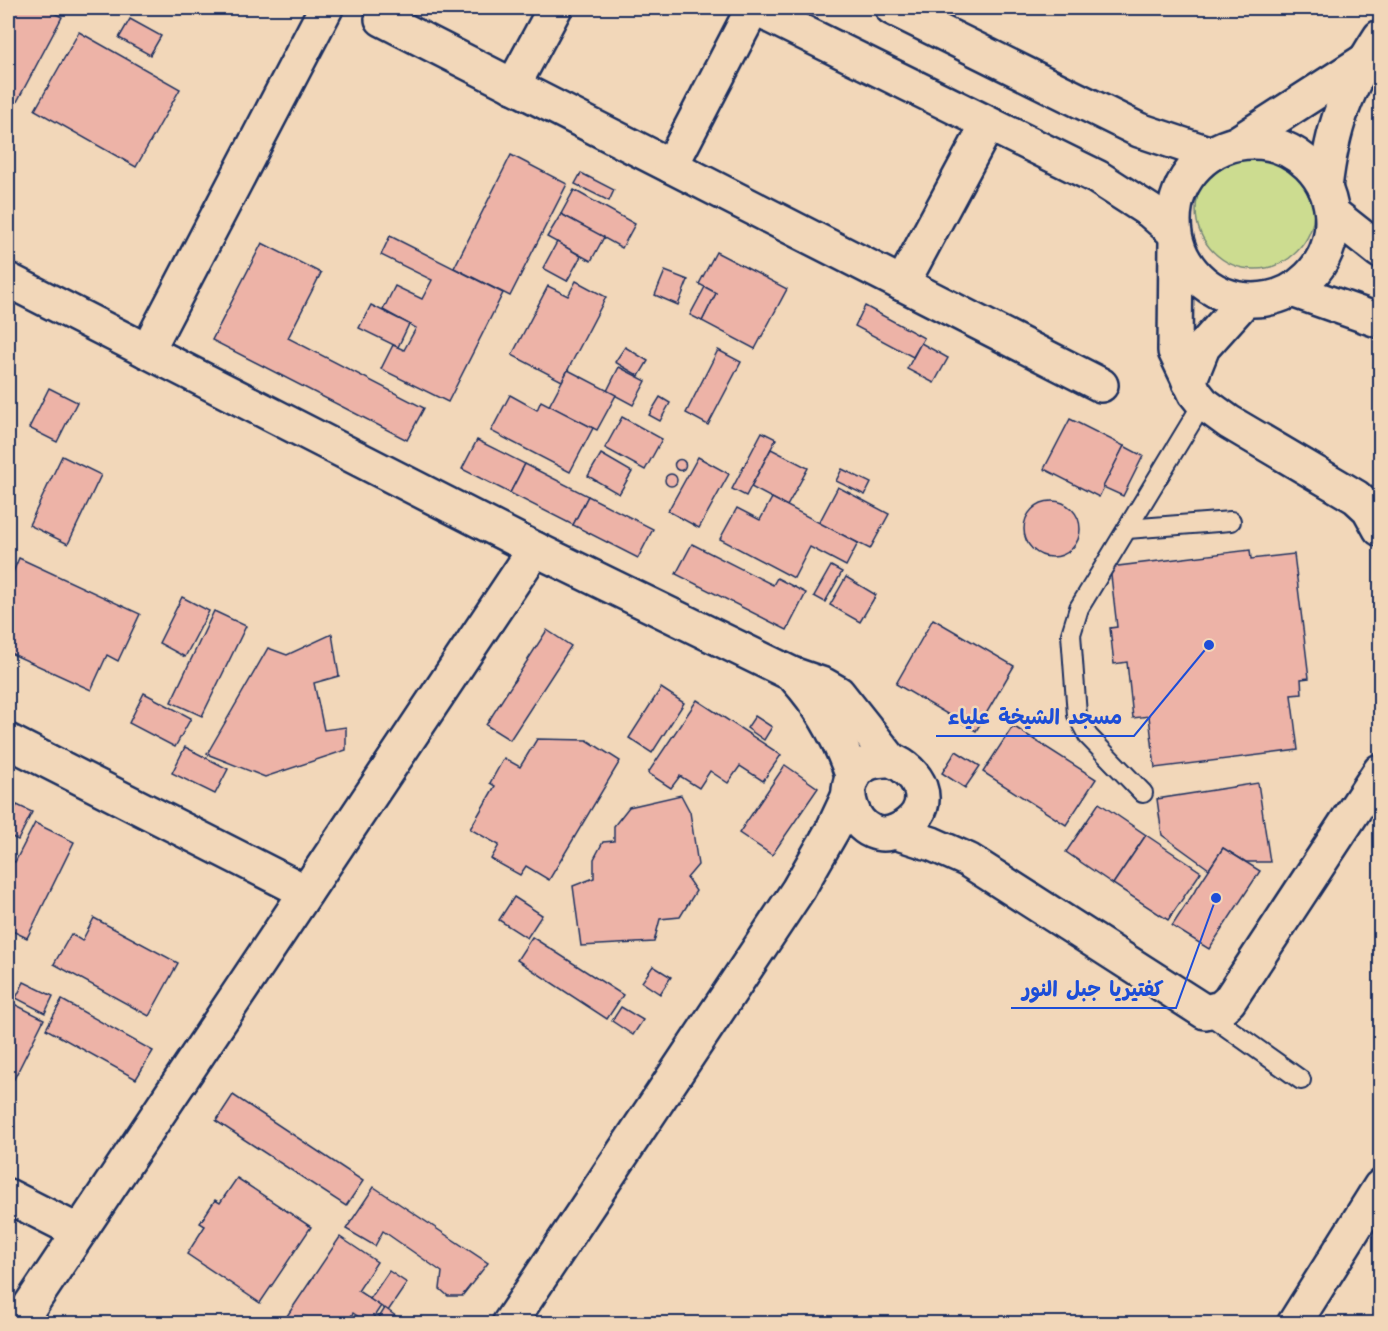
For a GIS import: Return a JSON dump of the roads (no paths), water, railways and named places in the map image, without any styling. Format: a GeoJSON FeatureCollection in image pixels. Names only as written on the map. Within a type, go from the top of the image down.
{"type":"FeatureCollection","features":[{"type":"Feature","properties":{"kind":"main road"},"geometry":{"type":"LineString","coordinates":[[147,351],[326,8]]}},
{"type":"Feature","properties":{"kind":"main road"},"geometry":{"type":"LineString","coordinates":[[513,86],[555,8]]}},
{"type":"Feature","properties":{"kind":"main road"},"geometry":{"type":"LineString","coordinates":[[671,166],[753,8],[1097,177],[1150,211],[1175,237],[1185,263],[1201,281],[1222,294],[1245,300],[1263,300],[1295,291],[1312,274],[1324,256],[1331,235],[1329,201],[1331,142],[1338,116],[1373,49]]}},
{"type":"Feature","properties":{"kind":"main road"},"geometry":{"type":"LineString","coordinates":[[910,12],[1139,130],[1224,148],[1264,143],[1289,151],[1310,166],[1329,201],[1380,251]]}},
{"type":"Feature","properties":{"kind":"main road"},"geometry":{"type":"LineString","coordinates":[[382,19],[1101,385]]}},
{"type":"Feature","properties":{"kind":"main road"},"geometry":{"type":"LineString","coordinates":[[1373,49],[1224,148],[1185,179],[1173,214],[1175,351],[1196,393],[1229,422],[1356,498],[1369,509],[1380,529]]}},
{"type":"Feature","properties":{"kind":"main road"},"geometry":{"type":"LineString","coordinates":[[902,284],[988,124]]}},
{"type":"Feature","properties":{"kind":"main road"},"geometry":{"type":"LineString","coordinates":[[8,280],[535,549],[792,674],[824,684],[838,693],[891,760],[903,765],[914,774],[920,785],[922,799],[943,830],[968,860]]}},
{"type":"Feature","properties":{"kind":"main road"},"geometry":{"type":"LineString","coordinates":[[1295,291],[1380,321]]}},
{"type":"Feature","properties":{"kind":"main road"},"geometry":{"type":"LineString","coordinates":[[1196,393],[1203,347],[1245,300]]}},
{"type":"Feature","properties":{"kind":"main road"},"geometry":{"type":"LineString","coordinates":[[18,1323],[535,549]]}},
{"type":"Feature","properties":{"kind":"main road"},"geometry":{"type":"LineString","coordinates":[[792,674],[828,718],[843,746],[854,816],[868,829],[932,844],[968,860],[1205,1012],[1221,1008],[1229,1001],[1380,771]]}},
{"type":"Feature","properties":{"kind":"main road"},"geometry":{"type":"LineString","coordinates":[[8,741],[306,892]]}},
{"type":"Feature","properties":{"kind":"main road"},"geometry":{"type":"LineString","coordinates":[[509,1323],[798,890],[828,839],[851,787],[869,763],[891,760]]}},
{"type":"Feature","properties":{"kind":"main road"},"geometry":{"type":"LineString","coordinates":[[798,890],[822,867],[886,832],[911,822],[922,799]]}},
{"type":"Feature","properties":{"kind":"main road"},"geometry":{"type":"LineString","coordinates":[[1294,1323],[1380,1187]]}},
{"type":"Feature","properties":{"kind":"main road"},"geometry":{"type":"LineString","coordinates":[[8,1196],[79,1232]]}},
{"type":"Feature","properties":{"kind":"lane"},"geometry":{"type":"LineString","coordinates":[[1143,793],[1082,726],[1076,704],[1071,644],[1074,618],[1127,529],[1196,393]]}},
{"type":"Feature","properties":{"kind":"lane"},"geometry":{"type":"LineString","coordinates":[[1127,529],[1232,521]]}},
{"type":"Feature","properties":{"kind":"lane"},"geometry":{"type":"LineString","coordinates":[[1205,1012],[1301,1080]]}},
{"type":"Feature","properties":{"kind":"place","name":"مسجد الشيخة علياء"},"geometry":{"type":"Point","coordinates":[1209,645]}},
{"type":"Feature","properties":{"kind":"place","name":"كفتيريا جبل النور"},"geometry":{"type":"Point","coordinates":[1216,898]}}]}
